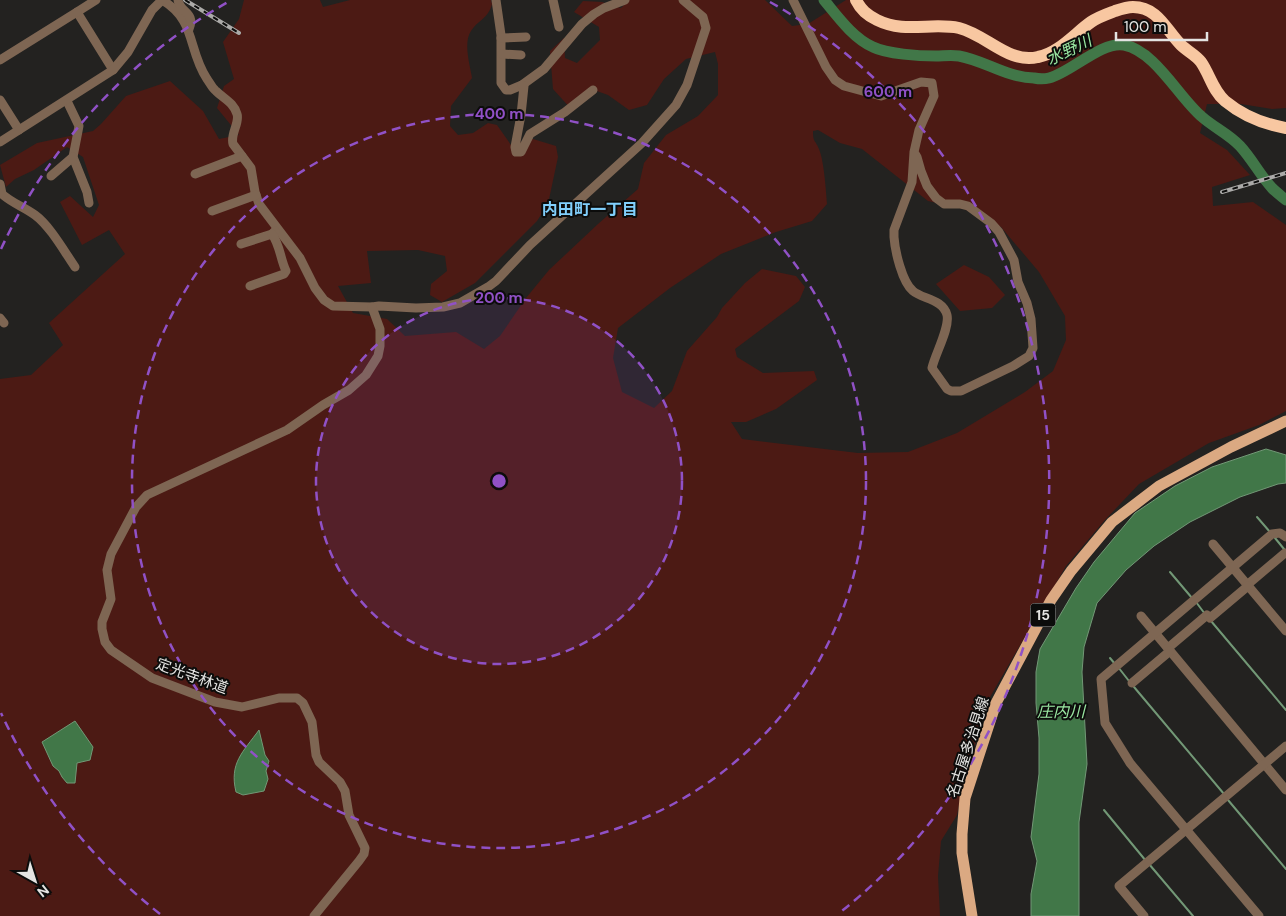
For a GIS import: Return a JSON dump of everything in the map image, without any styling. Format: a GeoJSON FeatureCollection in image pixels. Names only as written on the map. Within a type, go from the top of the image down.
{"type":"FeatureCollection","features":[{"type":"Feature","properties":{"kind":"highway"},"geometry":{"type":"LineString","coordinates":[[856,0],[862,10],[886,24],[910,28],[935,26],[958,28],[984,38],[1008,54],[1024,59],[1041,57],[1058,48],[1092,21],[1103,16],[1127,7],[1146,8],[1155,13],[1179,43],[1200,60],[1215,91],[1224,100],[1260,122],[1286,128]]}},
{"type":"Feature","properties":{"kind":"main road","name":"名古屋多治見線"},"geometry":{"type":"LineString","coordinates":[[972,916],[962,853],[965,798],[996,703],[1051,600],[1071,571],[1112,522],[1158,486],[1231,447],[1286,421]]}},
{"type":"Feature","properties":{"kind":"street"},"geometry":{"type":"LineString","coordinates":[[0,60],[96,0]]}},
{"type":"Feature","properties":{"kind":"street"},"geometry":{"type":"LineString","coordinates":[[178,0],[179,5],[190,17],[191,21],[188,30]]}},
{"type":"Feature","properties":{"kind":"street"},"geometry":{"type":"LineString","coordinates":[[496,0],[502,38],[501,83],[506,90],[522,85],[544,69],[582,24],[594,14],[625,0]]}},
{"type":"Feature","properties":{"kind":"street"},"geometry":{"type":"LineString","coordinates":[[553,0],[559,27]]}},
{"type":"Feature","properties":{"kind":"street"},"geometry":{"type":"LineString","coordinates":[[274,231],[300,258],[315,288],[324,300],[333,306],[416,308],[444,307],[460,303],[488,287],[530,244],[661,124],[680,98],[687,84],[706,28],[703,17],[683,0]]}},
{"type":"Feature","properties":{"kind":"street"},"geometry":{"type":"LineString","coordinates":[[793,0],[826,67],[835,80],[844,86],[881,96],[921,82],[932,83],[934,96],[919,130],[914,152],[912,182],[894,230],[894,242],[907,285],[914,292],[942,306],[946,313],[946,328],[932,368],[947,390],[951,392],[961,391],[1013,366],[1029,356],[1033,348],[1029,310],[1018,282],[1014,260],[999,232],[968,206],[944,204],[936,198],[927,186],[914,152]]}},
{"type":"Feature","properties":{"kind":"street"},"geometry":{"type":"LineString","coordinates":[[0,142],[113,70],[128,52],[136,46],[164,2],[183,18],[198,65],[214,90],[233,105],[238,116],[232,140],[233,144],[251,168],[259,204],[274,231],[278,243],[286,271],[284,274],[250,286]]}},
{"type":"Feature","properties":{"kind":"street"},"geometry":{"type":"LineString","coordinates":[[77,12],[113,70]]}},
{"type":"Feature","properties":{"kind":"street"},"geometry":{"type":"LineString","coordinates":[[502,38],[526,37]]}},
{"type":"Feature","properties":{"kind":"street"},"geometry":{"type":"LineString","coordinates":[[502,54],[520,55]]}},
{"type":"Feature","properties":{"kind":"street"},"geometry":{"type":"LineString","coordinates":[[522,85],[524,86],[522,115],[515,147],[516,152],[522,152],[530,134],[565,112],[593,90]]}},
{"type":"Feature","properties":{"kind":"street"},"geometry":{"type":"LineString","coordinates":[[0,100],[19,130]]}},
{"type":"Feature","properties":{"kind":"street"},"geometry":{"type":"LineString","coordinates":[[67,101],[79,126],[73,157],[87,192],[89,203]]}},
{"type":"Feature","properties":{"kind":"street"},"geometry":{"type":"LineString","coordinates":[[195,174],[242,156]]}},
{"type":"Feature","properties":{"kind":"street"},"geometry":{"type":"LineString","coordinates":[[51,176],[73,157]]}},
{"type":"Feature","properties":{"kind":"street"},"geometry":{"type":"LineString","coordinates":[[0,184],[2,194],[35,214],[76,267]]}},
{"type":"Feature","properties":{"kind":"street"},"geometry":{"type":"LineString","coordinates":[[212,210],[256,195]]}},
{"type":"Feature","properties":{"kind":"street"},"geometry":{"type":"LineString","coordinates":[[241,244],[274,231]]}},
{"type":"Feature","properties":{"kind":"street","name":"定光寺林道"},"geometry":{"type":"LineString","coordinates":[[314,916],[359,861],[364,854],[365,848],[349,815],[345,791],[340,782],[319,762],[316,755],[312,722],[303,703],[297,698],[279,698],[242,707],[215,702],[165,684],[152,678],[111,650],[105,642],[102,622],[111,599],[107,570],[111,554],[136,506],[147,495],[287,430],[323,405],[350,390],[366,375],[378,356],[380,329],[372,307]]}},
{"type":"Feature","properties":{"kind":"street"},"geometry":{"type":"LineString","coordinates":[[1258,916],[1130,763],[1104,723],[1101,678],[1272,534],[1280,533],[1286,537]]}},
{"type":"Feature","properties":{"kind":"street"},"geometry":{"type":"LineString","coordinates":[[1213,544],[1286,631]]}},
{"type":"Feature","properties":{"kind":"street"},"geometry":{"type":"LineString","coordinates":[[1132,683],[1207,615],[1210,618],[1285,553]]}},
{"type":"Feature","properties":{"kind":"street"},"geometry":{"type":"LineString","coordinates":[[1141,616],[1286,790]]}},
{"type":"Feature","properties":{"kind":"street"},"geometry":{"type":"LineString","coordinates":[[1144,916],[1119,886],[1286,746]]}},
{"type":"Feature","properties":{"kind":"shaded area"},"geometry":{"type":"Polygon","coordinates":[[[244,0],[320,0],[323,7],[350,0],[491,0],[492,4],[488,13],[474,27],[469,36],[468,54],[472,78],[451,106],[450,126],[458,135],[473,133],[488,123],[497,125],[511,145],[533,139],[556,146],[558,157],[548,204],[537,221],[475,283],[442,302],[430,295],[431,284],[447,271],[445,256],[418,250],[367,251],[371,283],[338,286],[353,313],[387,319],[405,336],[456,332],[484,349],[500,336],[526,298],[549,270],[638,189],[644,163],[666,135],[698,116],[718,95],[718,64],[715,52],[686,59],[664,79],[647,105],[629,110],[608,95],[594,90],[572,110],[553,89],[550,51],[564,38],[565,58],[577,63],[600,40],[599,27],[574,12],[583,1],[602,2],[621,8],[629,0],[765,0],[792,26],[808,24],[846,0],[1286,0],[1286,108],[1272,109],[1241,104],[1207,104],[1200,133],[1227,150],[1250,175],[1212,187],[1213,206],[1253,202],[1286,225],[1286,411],[1259,425],[1209,443],[1139,484],[1104,521],[1066,566],[990,697],[964,780],[957,815],[941,841],[938,876],[940,916],[0,916],[0,379],[31,375],[63,345],[49,323],[125,254],[109,230],[82,245],[60,202],[70,196],[93,217],[99,205],[83,157],[67,147],[34,170],[15,179],[6,187],[0,165],[37,143],[93,131],[126,96],[170,81],[203,111],[219,139],[239,135],[217,108],[224,86],[234,79],[223,42],[239,19],[244,0]],[[818,130],[813,131],[822,161],[827,204],[812,221],[776,232],[721,254],[670,288],[618,328],[613,358],[622,392],[654,408],[672,391],[687,351],[717,317],[722,308],[745,283],[762,269],[796,276],[805,287],[799,301],[735,349],[737,357],[763,373],[814,371],[817,380],[776,409],[746,422],[731,422],[742,439],[858,453],[908,452],[957,433],[1025,392],[1053,371],[1066,340],[1065,316],[1039,272],[1001,227],[964,209],[928,201],[862,149],[840,143],[818,130]]]}},
{"type":"Feature","properties":{"kind":"shaded area"},"geometry":{"type":"Polygon","coordinates":[[[964,265],[989,277],[1005,295],[992,308],[960,311],[936,284],[964,265]]]}},
{"type":"Feature","properties":{"kind":"water","name":"庄内川"},"geometry":{"type":"Polygon","coordinates":[[[1266,449],[1286,455],[1286,483],[1240,497],[1190,522],[1154,546],[1126,570],[1097,603],[1084,647],[1082,672],[1087,764],[1079,822],[1079,916],[1031,916],[1031,894],[1037,861],[1031,837],[1039,774],[1036,672],[1040,649],[1076,588],[1094,562],[1135,513],[1175,486],[1212,467],[1266,449]]]}},
{"type":"Feature","properties":{"kind":"water"},"geometry":{"type":"Polygon","coordinates":[[[75,721],[93,747],[90,760],[77,763],[75,783],[67,783],[53,766],[42,742],[75,721]]]}},
{"type":"Feature","properties":{"kind":"water"},"geometry":{"type":"Polygon","coordinates":[[[259,730],[265,755],[269,761],[266,771],[268,779],[264,791],[243,795],[236,792],[234,773],[239,758],[259,730]]]}},
{"type":"Feature","properties":{"kind":"waterway","name":"水野川"},"geometry":{"type":"LineString","coordinates":[[824,0],[852,33],[873,47],[912,55],[959,56],[1024,77],[1040,79],[1058,75],[1096,52],[1115,45],[1124,45],[1135,49],[1146,56],[1166,75],[1201,116],[1240,146],[1268,183],[1286,200]]}},
{"type":"Feature","properties":{"kind":"waterway"},"geometry":{"type":"LineString","coordinates":[[1257,517],[1270,532]]}},
{"type":"Feature","properties":{"kind":"waterway"},"geometry":{"type":"LineString","coordinates":[[1275,538],[1284,549]]}},
{"type":"Feature","properties":{"kind":"waterway"},"geometry":{"type":"LineString","coordinates":[[1170,572],[1192,598]]}},
{"type":"Feature","properties":{"kind":"waterway"},"geometry":{"type":"LineString","coordinates":[[1196,602],[1205,614]]}},
{"type":"Feature","properties":{"kind":"waterway"},"geometry":{"type":"LineString","coordinates":[[1211,621],[1286,710]]}},
{"type":"Feature","properties":{"kind":"waterway"},"geometry":{"type":"LineString","coordinates":[[1110,658],[1115,664]]}},
{"type":"Feature","properties":{"kind":"waterway"},"geometry":{"type":"LineString","coordinates":[[1118,667],[1129,681]]}},
{"type":"Feature","properties":{"kind":"waterway"},"geometry":{"type":"LineString","coordinates":[[1134,687],[1224,794]]}},
{"type":"Feature","properties":{"kind":"waterway"},"geometry":{"type":"LineString","coordinates":[[1228,800],[1286,869]]}},
{"type":"Feature","properties":{"kind":"waterway"},"geometry":{"type":"LineString","coordinates":[[1104,810],[1146,861]]}},
{"type":"Feature","properties":{"kind":"waterway"},"geometry":{"type":"LineString","coordinates":[[1149,864],[1193,916]]}},
{"type":"Feature","properties":{"kind":"railway"},"geometry":{"type":"LineString","coordinates":[[185,0],[239,33]]}},
{"type":"Feature","properties":{"kind":"railway"},"geometry":{"type":"LineString","coordinates":[[1222,192],[1286,173]]}},
{"type":"Feature","properties":{"kind":"district","name":"内田町一丁目"},"geometry":{"type":"Point","coordinates":[590,209]}}]}
